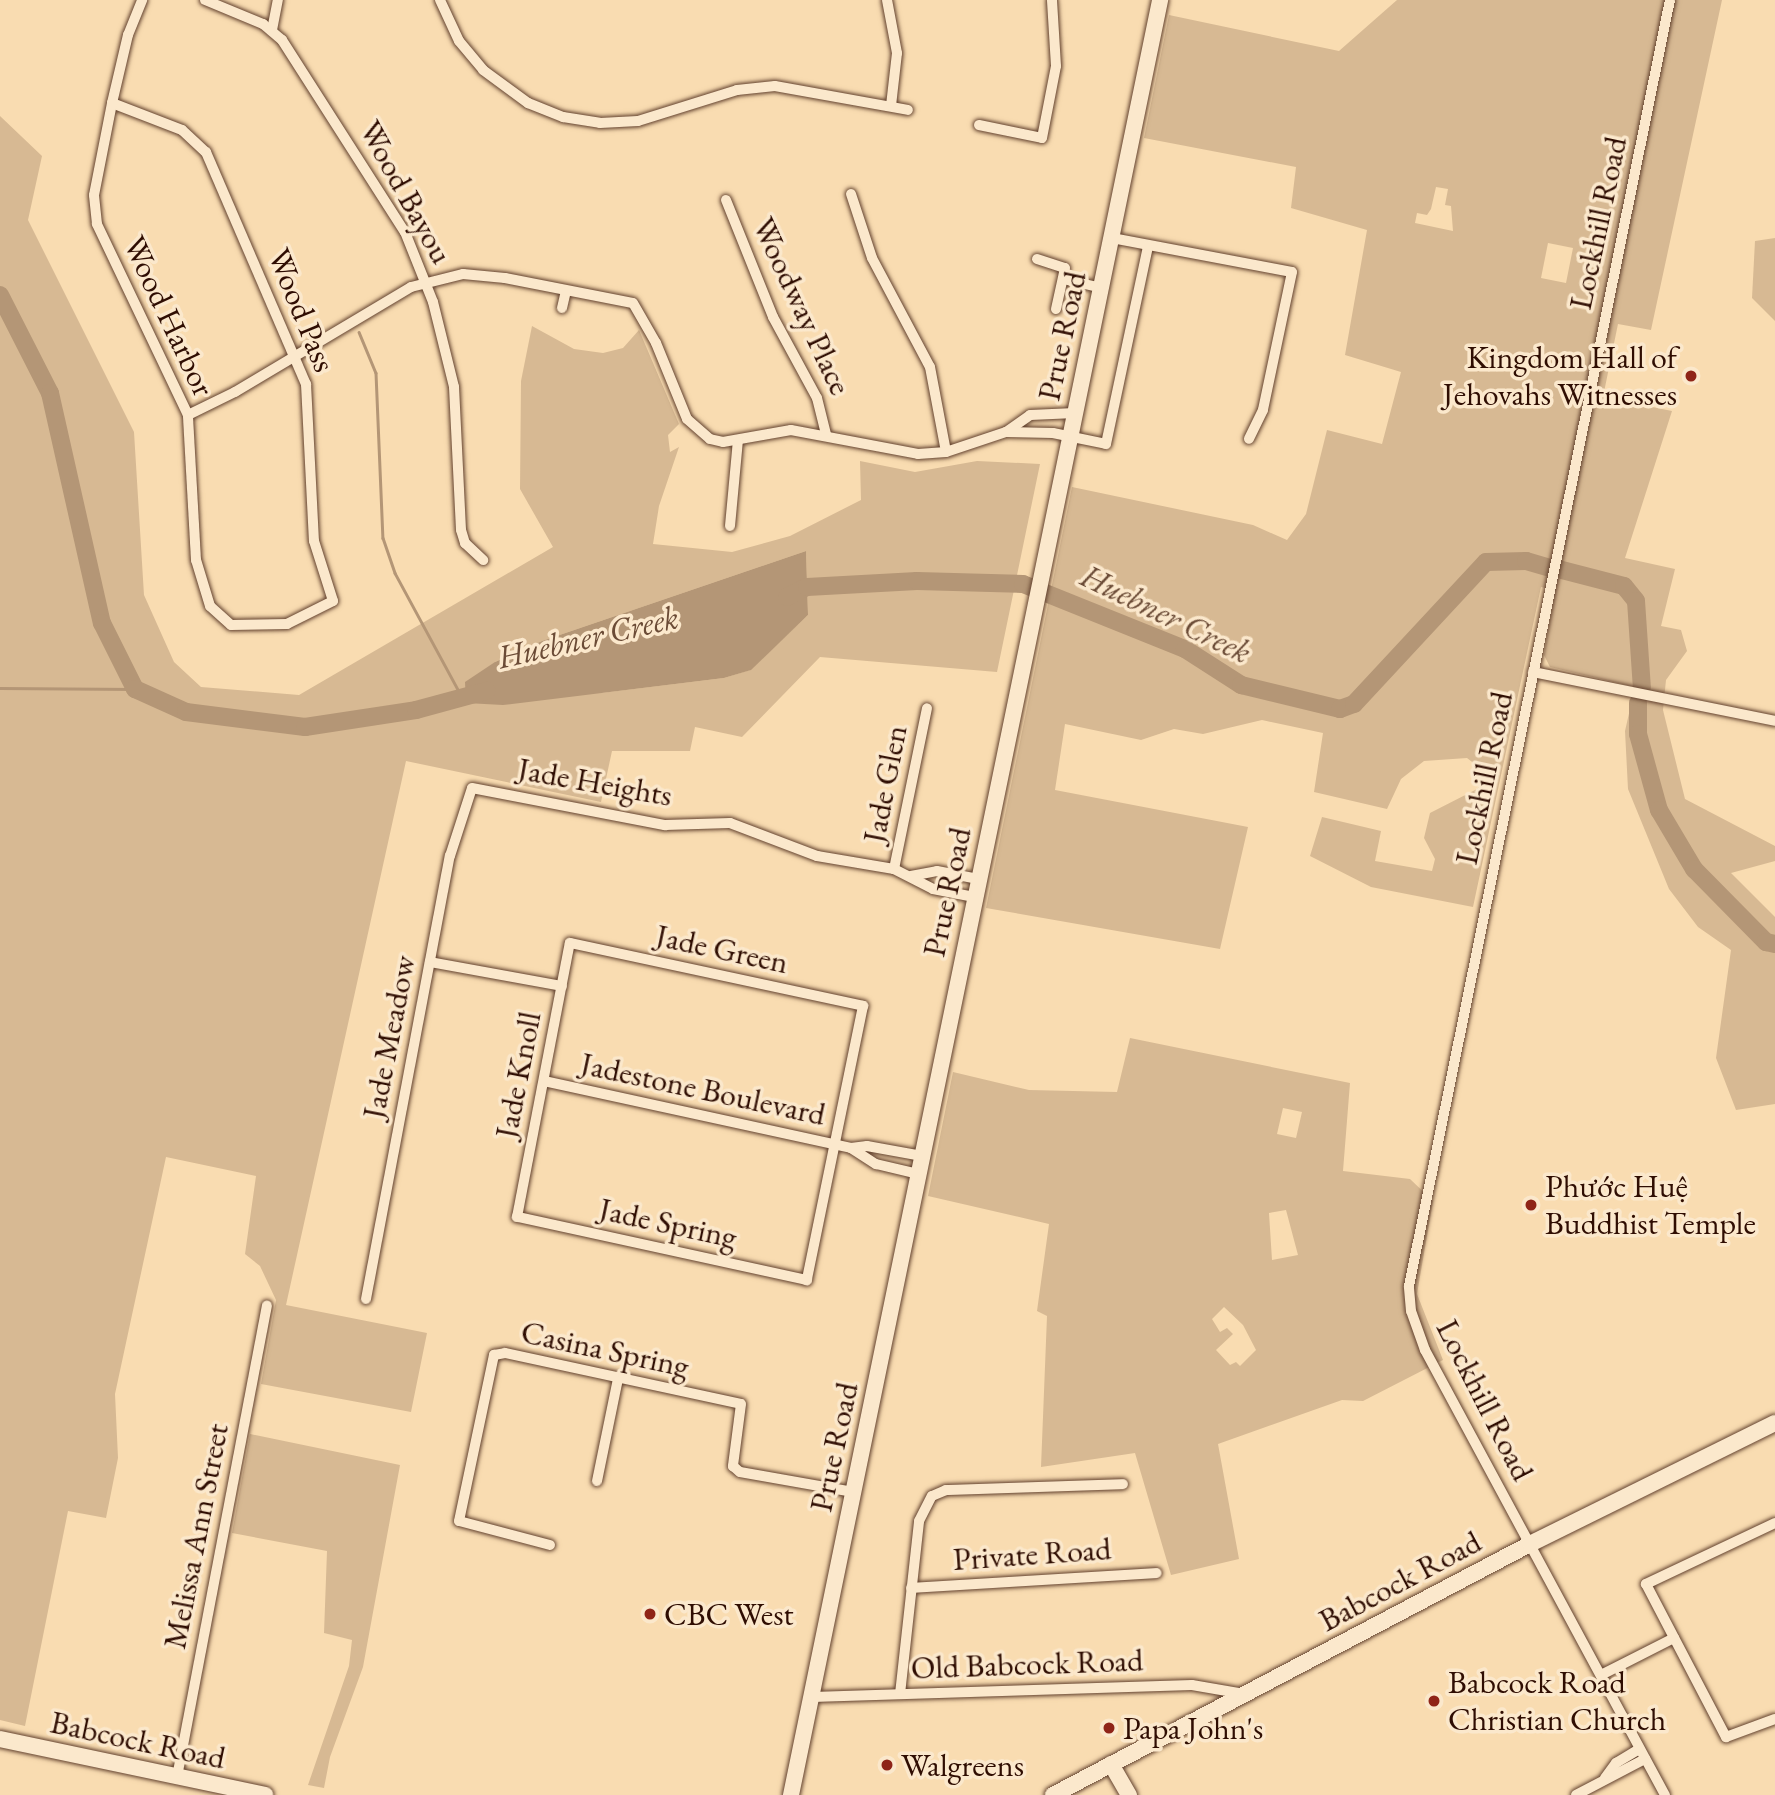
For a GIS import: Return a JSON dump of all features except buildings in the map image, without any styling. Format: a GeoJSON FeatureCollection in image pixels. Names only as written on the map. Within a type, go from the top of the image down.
{"type":"FeatureCollection","features":[{"type":"Feature","properties":{"kind":"main road","name":"Prue Road"},"geometry":{"type":"LineString","coordinates":[[791,1795],[1160,0]]}},
{"type":"Feature","properties":{"kind":"main road","name":"Babcock Road"},"geometry":{"type":"LineString","coordinates":[[1054,1795],[1531,1544],[1775,1423]]}},
{"type":"Feature","properties":{"kind":"main road","name":"Babcock Road"},"geometry":{"type":"LineString","coordinates":[[0,1739],[255,1794]]}},
{"type":"Feature","properties":{"kind":"main road"},"geometry":{"type":"LineString","coordinates":[[1111,1764],[1129,1795]]}},
{"type":"Feature","properties":{"kind":"street","name":"Wood Harbor"},"geometry":{"type":"LineString","coordinates":[[142,0],[128,35],[94,195],[97,224],[188,415],[195,561],[215,613],[231,625],[277,626],[333,601]]}},
{"type":"Feature","properties":{"kind":"street"},"geometry":{"type":"LineString","coordinates":[[205,0],[272,30],[278,0]]}},
{"type":"Feature","properties":{"kind":"street"},"geometry":{"type":"LineString","coordinates":[[440,0],[459,41],[483,70],[528,103],[563,117],[600,123],[638,121],[737,90],[775,86],[908,110]]}},
{"type":"Feature","properties":{"kind":"street"},"geometry":{"type":"LineString","coordinates":[[887,0],[897,53],[891,106]]}},
{"type":"Feature","properties":{"kind":"street"},"geometry":{"type":"LineString","coordinates":[[979,125],[1042,138],[1056,66],[1052,0]]}},
{"type":"Feature","properties":{"kind":"street","name":"Lockhill Road"},"geometry":{"type":"LineString","coordinates":[[1665,1795],[1425,1350],[1411,1311],[1409,1286],[1670,0]]}},
{"type":"Feature","properties":{"kind":"street","name":"Wood Bayou"},"geometry":{"type":"LineString","coordinates":[[272,30],[297,59],[387,200],[426,282],[454,387],[461,530],[465,543],[483,560]]}},
{"type":"Feature","properties":{"kind":"street","name":"Wood Pass"},"geometry":{"type":"LineString","coordinates":[[113,103],[182,130],[206,152],[294,357],[310,407],[314,541],[333,601]]}},
{"type":"Feature","properties":{"kind":"street"},"geometry":{"type":"LineString","coordinates":[[851,194],[872,258],[930,367],[946,452]]}},
{"type":"Feature","properties":{"kind":"street","name":"Woodway Place"},"geometry":{"type":"LineString","coordinates":[[726,200],[772,317],[817,398],[826,434]]}},
{"type":"Feature","properties":{"kind":"street"},"geometry":{"type":"LineString","coordinates":[[1112,238],[1292,272],[1264,410],[1249,439]]}},
{"type":"Feature","properties":{"kind":"street"},"geometry":{"type":"LineString","coordinates":[[1006,432],[1069,436],[1106,444],[1148,246]]}},
{"type":"Feature","properties":{"kind":"street"},"geometry":{"type":"LineString","coordinates":[[1037,258],[1063,264],[1056,309]]}},
{"type":"Feature","properties":{"kind":"street"},"geometry":{"type":"LineString","coordinates":[[188,415],[294,357],[376,306],[426,282],[463,274],[505,278],[633,303],[656,343],[687,419],[710,439],[738,440],[791,430],[826,434],[894,451],[946,452],[1006,432],[1037,414],[1075,412]]}},
{"type":"Feature","properties":{"kind":"street"},"geometry":{"type":"LineString","coordinates":[[1062,279],[1102,288]]}},
{"type":"Feature","properties":{"kind":"street"},"geometry":{"type":"LineString","coordinates":[[562,308],[566,291]]}},
{"type":"Feature","properties":{"kind":"street"},"geometry":{"type":"LineString","coordinates":[[1037,414],[1038,433]]}},
{"type":"Feature","properties":{"kind":"street"},"geometry":{"type":"LineString","coordinates":[[730,526],[738,440]]}},
{"type":"Feature","properties":{"kind":"street"},"geometry":{"type":"LineString","coordinates":[[1533,672],[1775,721]]}},
{"type":"Feature","properties":{"kind":"street","name":"Jade Glen"},"geometry":{"type":"LineString","coordinates":[[894,869],[927,708]]}},
{"type":"Feature","properties":{"kind":"street","name":"Jade Heights"},"geometry":{"type":"LineString","coordinates":[[472,788],[665,825],[730,823],[817,856],[894,869],[941,890],[974,897]]}},
{"type":"Feature","properties":{"kind":"street","name":"Jade Meadow"},"geometry":{"type":"LineString","coordinates":[[366,1299],[455,835],[472,788]]}},
{"type":"Feature","properties":{"kind":"street"},"geometry":{"type":"LineString","coordinates":[[941,890],[945,873]]}},
{"type":"Feature","properties":{"kind":"street","name":"Jade Heights"},"geometry":{"type":"LineString","coordinates":[[911,876],[945,873],[978,879]]}},
{"type":"Feature","properties":{"kind":"street","name":"Jade Knoll"},"geometry":{"type":"LineString","coordinates":[[517,1217],[570,943]]}},
{"type":"Feature","properties":{"kind":"street","name":"Jade Green"},"geometry":{"type":"LineString","coordinates":[[570,943],[863,1006],[835,1145]]}},
{"type":"Feature","properties":{"kind":"street"},"geometry":{"type":"LineString","coordinates":[[430,962],[562,986]]}},
{"type":"Feature","properties":{"kind":"street","name":"Jadestone Boulevard"},"geometry":{"type":"LineString","coordinates":[[544,1081],[835,1145],[887,1149],[922,1156]]}},
{"type":"Feature","properties":{"kind":"street","name":"Jade Spring"},"geometry":{"type":"LineString","coordinates":[[517,1217],[807,1280],[835,1145]]}},
{"type":"Feature","properties":{"kind":"street","name":"Jadestone Boulevard"},"geometry":{"type":"LineString","coordinates":[[851,1148],[883,1166],[918,1174]]}},
{"type":"Feature","properties":{"kind":"street"},"geometry":{"type":"LineString","coordinates":[[883,1166],[887,1149]]}},
{"type":"Feature","properties":{"kind":"street","name":"Melissa Ann Street"},"geometry":{"type":"LineString","coordinates":[[177,1777],[267,1306]]}},
{"type":"Feature","properties":{"kind":"street","name":"Casina Spring"},"geometry":{"type":"LineString","coordinates":[[550,1545],[459,1521],[495,1355],[505,1353],[741,1404],[733,1466],[740,1472],[853,1492]]}},
{"type":"Feature","properties":{"kind":"street"},"geometry":{"type":"LineString","coordinates":[[597,1481],[618,1379]]}},
{"type":"Feature","properties":{"kind":"street"},"geometry":{"type":"LineString","coordinates":[[900,1694],[919,1521],[932,1496],[946,1490],[1124,1484]]}},
{"type":"Feature","properties":{"kind":"street"},"geometry":{"type":"LineString","coordinates":[[1775,1523],[1646,1584],[1726,1737],[1775,1718]]}},
{"type":"Feature","properties":{"kind":"street","name":"Private Road"},"geometry":{"type":"LineString","coordinates":[[911,1588],[1157,1573]]}},
{"type":"Feature","properties":{"kind":"street"},"geometry":{"type":"LineString","coordinates":[[1601,1675],[1674,1638]]}},
{"type":"Feature","properties":{"kind":"street","name":"Old Babcock Road"},"geometry":{"type":"LineString","coordinates":[[812,1697],[1192,1685],[1244,1694]]}},
{"type":"Feature","properties":{"kind":"street"},"geometry":{"type":"LineString","coordinates":[[1582,1794],[1642,1754]]}},
{"type":"Feature","properties":{"kind":"shaded area"},"geometry":{"type":"Polygon","coordinates":[[[1397,0],[1722,0],[1651,330],[1618,324],[1603,397],[1672,411],[1625,558],[1675,569],[1661,626],[1681,630],[1687,651],[1666,680],[1663,710],[1685,799],[1775,846],[1775,861],[1731,873],[1775,917],[1775,1104],[1736,1110],[1716,1058],[1731,950],[1698,927],[1669,889],[1628,789],[1625,731],[1635,687],[1550,667],[1544,655],[1555,590],[1541,587],[1473,907],[1371,887],[1310,856],[1322,817],[1381,831],[1375,861],[1432,871],[1435,859],[1424,838],[1430,813],[1477,789],[1489,775],[1467,758],[1424,761],[1401,779],[1387,809],[1314,792],[1323,733],[1262,720],[1203,734],[1174,729],[1141,740],[1065,724],[1055,790],[1248,827],[1220,949],[986,908],[1072,487],[1253,525],[1287,540],[1306,514],[1327,430],[1382,444],[1401,372],[1345,355],[1367,230],[1291,208],[1296,167],[1144,138],[1169,15],[1339,51],[1397,0]],[[1436,187],[1431,209],[1427,215],[1417,213],[1415,223],[1453,231],[1451,206],[1445,205],[1448,189],[1436,187]],[[1548,243],[1541,278],[1566,283],[1573,248],[1548,243]]]}},
{"type":"Feature","properties":{"kind":"shaded area"},"geometry":{"type":"Polygon","coordinates":[[[0,116],[42,156],[28,220],[134,432],[144,595],[174,662],[201,687],[299,695],[553,547],[520,489],[521,381],[532,326],[574,349],[603,353],[623,348],[639,330],[679,424],[668,435],[670,452],[679,447],[659,506],[653,544],[732,552],[790,536],[861,500],[860,461],[915,472],[977,461],[1040,464],[997,672],[820,657],[742,737],[695,727],[690,751],[612,751],[601,802],[406,761],[286,1305],[427,1333],[411,1412],[261,1384],[276,1300],[260,1266],[245,1254],[256,1176],[166,1157],[115,1394],[118,1458],[106,1518],[68,1511],[25,1726],[0,1720],[0,116]],[[806,551],[542,641],[495,662],[601,693],[724,678],[750,670],[808,615],[806,551]]]}},
{"type":"Feature","properties":{"kind":"shaded area"},"geometry":{"type":"Polygon","coordinates":[[[1775,238],[1775,321],[1752,298],[1755,241],[1775,238]]]}},
{"type":"Feature","properties":{"kind":"shaded area"},"geometry":{"type":"Polygon","coordinates":[[[1130,1038],[1350,1083],[1343,1171],[1410,1179],[1433,1201],[1417,1294],[1443,1360],[1363,1401],[1342,1400],[1218,1444],[1239,1559],[1171,1575],[1135,1453],[1041,1467],[1047,1316],[1037,1311],[1049,1224],[928,1196],[953,1072],[1029,1090],[1117,1092],[1130,1038]],[[1283,1108],[1277,1134],[1296,1138],[1302,1112],[1283,1108]],[[1286,1210],[1269,1213],[1272,1260],[1298,1255],[1286,1210]],[[1224,1307],[1212,1319],[1220,1332],[1227,1328],[1233,1334],[1216,1350],[1230,1365],[1236,1362],[1240,1366],[1256,1350],[1243,1325],[1224,1307]]]}},
{"type":"Feature","properties":{"kind":"shaded area"},"geometry":{"type":"Polygon","coordinates":[[[250,1434],[400,1465],[363,1667],[330,1757],[324,1788],[308,1785],[349,1666],[352,1640],[324,1633],[327,1551],[232,1533],[250,1434]]]}},
{"type":"Feature","properties":{"kind":"water"},"geometry":{"type":"Polygon","coordinates":[[[806,551],[808,615],[751,670],[724,678],[503,705],[466,703],[465,682],[495,662],[542,641],[806,551]]]}},
{"type":"Feature","properties":{"kind":"waterway","name":"Huebner Creek"},"geometry":{"type":"LineString","coordinates":[[0,295],[50,393],[102,623],[135,689],[186,712],[305,727],[416,710],[486,691]]}},
{"type":"Feature","properties":{"kind":"waterway"},"geometry":{"type":"LineString","coordinates":[[359,332],[376,373],[383,538],[395,573],[462,697]]}},
{"type":"Feature","properties":{"kind":"waterway","name":"Huebner Creek"},"geometry":{"type":"LineString","coordinates":[[787,597],[807,587],[917,581],[1023,584],[1185,649],[1241,685],[1340,709],[1354,704],[1486,562],[1526,561],[1547,567]]}},
{"type":"Feature","properties":{"kind":"waterway","name":"Huebner Creek"},"geometry":{"type":"LineString","coordinates":[[1562,570],[1624,586],[1636,601],[1642,688]]}},
{"type":"Feature","properties":{"kind":"waterway"},"geometry":{"type":"LineString","coordinates":[[0,688],[135,689]]}},
{"type":"Feature","properties":{"kind":"waterway","name":"Huebner Creek"},"geometry":{"type":"LineString","coordinates":[[1638,703],[1638,734],[1659,810],[1694,869],[1766,942],[1775,944]]}},
{"type":"Feature","properties":{"kind":"place","name":"Kingdom Hall of Jehovahs Witnesses"},"geometry":{"type":"Point","coordinates":[1691,376]}},
{"type":"Feature","properties":{"kind":"place","name":"Phước Huệ Buddhist Temple"},"geometry":{"type":"Point","coordinates":[1531,1205]}},
{"type":"Feature","properties":{"kind":"place","name":"CBC West"},"geometry":{"type":"Point","coordinates":[650,1614]}},
{"type":"Feature","properties":{"kind":"place","name":"Babcock Road Christian Church"},"geometry":{"type":"Point","coordinates":[1434,1701]}},
{"type":"Feature","properties":{"kind":"place","name":"Papa John's"},"geometry":{"type":"Point","coordinates":[1109,1728]}},
{"type":"Feature","properties":{"kind":"place","name":"Walgreens"},"geometry":{"type":"Point","coordinates":[887,1765]}}]}
